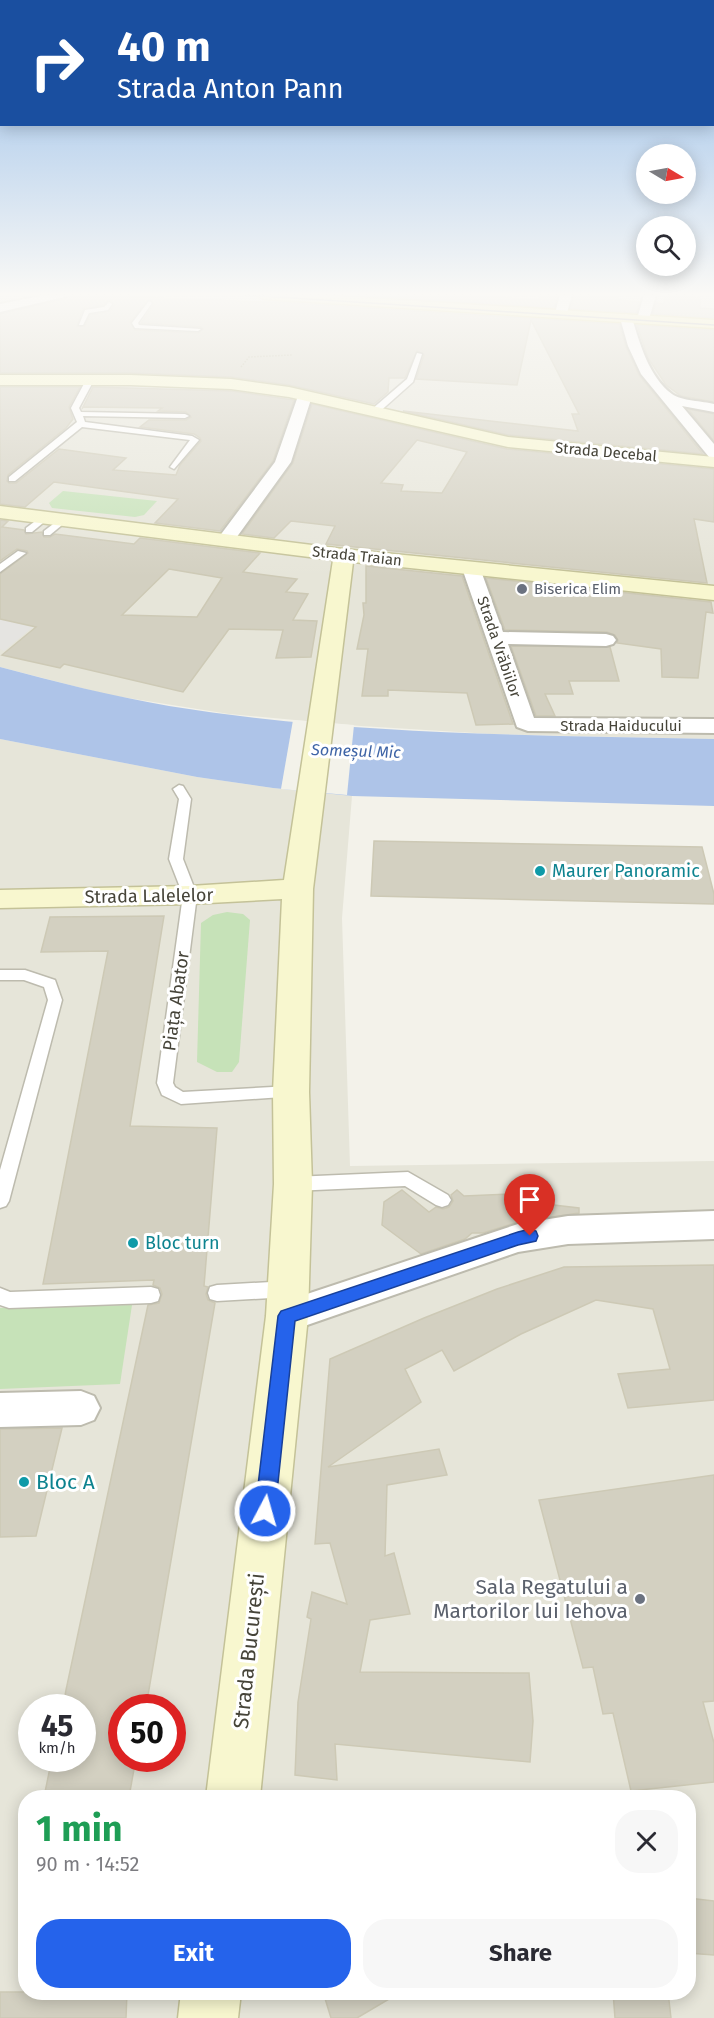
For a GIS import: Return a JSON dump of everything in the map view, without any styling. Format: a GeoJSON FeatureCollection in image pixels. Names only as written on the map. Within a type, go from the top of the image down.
{"type":"FeatureCollection","features":[{"type":"Feature","properties":{"kind":"main road","name":"Strada Decebal"},"geometry":{"type":"LineString","coordinates":[[263,389],[305,396],[508,442],[714,462]]}},
{"type":"Feature","properties":{"kind":"main road","name":"Strada Traian"},"geometry":{"type":"LineString","coordinates":[[0,512],[52,524],[714,593]]}},
{"type":"Feature","properties":{"kind":"main road"},"geometry":{"type":"LineString","coordinates":[[287,1303],[293,1184],[291,1092],[298,889],[344,555]]}},
{"type":"Feature","properties":{"kind":"main road","name":"Strada Lalelelor"},"geometry":{"type":"LineString","coordinates":[[0,899],[189,896],[298,889]]}},
{"type":"Feature","properties":{"kind":"main road","name":"Strada București"},"geometry":{"type":"LineString","coordinates":[[234,1790],[287,1303]]}},
{"type":"Feature","properties":{"kind":"main road"},"geometry":{"type":"LineString","coordinates":[[208,2018],[210,2000]]}},
{"type":"Feature","properties":{"kind":"street"},"geometry":{"type":"LineString","coordinates":[[661,389],[714,454]]}},
{"type":"Feature","properties":{"kind":"street"},"geometry":{"type":"LineString","coordinates":[[225,541],[283,462],[305,396]]}},
{"type":"Feature","properties":{"kind":"street"},"geometry":{"type":"LineString","coordinates":[[670,399],[714,408]]}},
{"type":"Feature","properties":{"kind":"street","name":"Strada Vrăbiilor"},"geometry":{"type":"LineString","coordinates":[[471,568],[525,722],[528,724]]}},
{"type":"Feature","properties":{"kind":"street"},"geometry":{"type":"LineString","coordinates":[[496,638],[606,640]]}},
{"type":"Feature","properties":{"kind":"street","name":"Strada Haiducului"},"geometry":{"type":"LineString","coordinates":[[528,724],[714,726]]}},
{"type":"Feature","properties":{"kind":"street"},"geometry":{"type":"LineString","coordinates":[[287,1303],[470,1246],[568,1230],[714,1225]]}},
{"type":"Feature","properties":{"kind":"street"},"geometry":{"type":"LineString","coordinates":[[0,1410],[81,1408]]}},
{"type":"Feature","properties":{"kind":"lane"},"geometry":{"type":"LineString","coordinates":[[80,424],[82,422],[75,408],[85,389]]}},
{"type":"Feature","properties":{"kind":"lane"},"geometry":{"type":"LineString","coordinates":[[375,412],[400,389]]}},
{"type":"Feature","properties":{"kind":"lane"},"geometry":{"type":"LineString","coordinates":[[77,414],[185,416]]}},
{"type":"Feature","properties":{"kind":"lane"},"geometry":{"type":"LineString","coordinates":[[12,479],[80,424],[195,440],[174,467]]}},
{"type":"Feature","properties":{"kind":"lane"},"geometry":{"type":"LineString","coordinates":[[29,530],[52,524]]}},
{"type":"Feature","properties":{"kind":"lane"},"geometry":{"type":"LineString","coordinates":[[0,570],[21,553]]}},
{"type":"Feature","properties":{"kind":"lane","name":"Piața Abator"},"geometry":{"type":"LineString","coordinates":[[179,789],[185,799],[176,859],[189,896],[165,1083],[168,1091],[181,1098],[291,1092]]}},
{"type":"Feature","properties":{"kind":"lane"},"geometry":{"type":"LineString","coordinates":[[0,975],[26,975],[50,984],[55,1000],[0,1201]]}},
{"type":"Feature","properties":{"kind":"lane"},"geometry":{"type":"LineString","coordinates":[[293,1184],[408,1179],[442,1200]]}},
{"type":"Feature","properties":{"kind":"lane"},"geometry":{"type":"LineString","coordinates":[[217,1293],[287,1303]]}},
{"type":"Feature","properties":{"kind":"lane"},"geometry":{"type":"LineString","coordinates":[[0,1296],[9,1300],[151,1295]]}},
{"type":"Feature","properties":{"kind":"shaded area"},"geometry":{"type":"Polygon","coordinates":[[[0,389],[714,389],[714,739],[491,734],[361,726],[229,714],[109,695],[0,667],[0,389]]]}},
{"type":"Feature","properties":{"kind":"shaded area"},"geometry":{"type":"Polygon","coordinates":[[[0,619],[33,627],[4,651],[0,649],[0,619]]]}},
{"type":"Feature","properties":{"kind":"shaded area"},"geometry":{"type":"Polygon","coordinates":[[[0,739],[197,777],[352,796],[342,918],[350,1166],[714,1161],[714,2018],[0,2018],[0,739]]]}},
{"type":"Feature","properties":{"kind":"green space"},"geometry":{"type":"Polygon","coordinates":[[[63,491],[157,501],[144,515],[135,517],[52,508],[49,503],[63,491]]]}},
{"type":"Feature","properties":{"kind":"green space"},"geometry":{"type":"Polygon","coordinates":[[[227,912],[243,914],[250,920],[239,1062],[232,1072],[217,1072],[197,1062],[201,923],[213,915],[227,912]]]}},
{"type":"Feature","properties":{"kind":"green space"},"geometry":{"type":"Polygon","coordinates":[[[132,1305],[120,1384],[0,1389],[0,1308],[132,1305]]]}},
{"type":"Feature","properties":{"kind":"water","name":"Someșul Mic"},"geometry":{"type":"Polygon","coordinates":[[[0,667],[126,698],[169,706],[304,723],[441,732],[714,739],[714,806],[352,796],[197,777],[0,739],[0,667]]]}},
{"type":"Feature","properties":{"kind":"pier"},"geometry":{"type":"Polygon","coordinates":[[[293,720],[354,725],[347,795],[281,789],[293,720]]]}},
{"type":"Feature","properties":{"kind":"building"},"geometry":{"type":"Polygon","coordinates":[[[0,389],[79,389],[69,407],[73,419],[66,428],[8,475],[9,483],[16,483],[59,449],[126,458],[113,470],[176,475],[180,465],[201,441],[194,434],[140,427],[149,420],[186,420],[191,417],[186,412],[158,411],[162,408],[83,407],[92,389],[231,391],[294,400],[273,461],[220,531],[155,523],[178,499],[54,482],[25,507],[0,504],[0,389]]]}},
{"type":"Feature","properties":{"kind":"building"},"geometry":{"type":"Polygon","coordinates":[[[308,389],[388,389],[388,392],[374,404],[308,389]]]}},
{"type":"Feature","properties":{"kind":"building"},"geometry":{"type":"Polygon","coordinates":[[[566,389],[650,389],[703,454],[508,435],[403,411],[578,431],[572,414],[579,414],[566,389]]]}},
{"type":"Feature","properties":{"kind":"building"},"geometry":{"type":"Polygon","coordinates":[[[672,389],[714,389],[714,402],[681,396],[672,389]]]}},
{"type":"Feature","properties":{"kind":"building"},"geometry":{"type":"Polygon","coordinates":[[[312,404],[507,449],[714,469],[714,522],[694,519],[707,583],[326,544],[335,526],[291,521],[274,538],[242,534],[293,463],[312,404]],[[417,440],[381,483],[403,485],[401,491],[442,493],[467,452],[417,440]]]}},
{"type":"Feature","properties":{"kind":"building"},"geometry":{"type":"Polygon","coordinates":[[[688,409],[714,414],[714,441],[688,409]]]}},
{"type":"Feature","properties":{"kind":"building"},"geometry":{"type":"Polygon","coordinates":[[[0,520],[8,521],[2,527],[24,530],[26,534],[42,532],[44,537],[55,534],[134,544],[140,538],[260,553],[243,572],[297,579],[286,592],[308,594],[293,620],[317,621],[311,657],[276,658],[283,630],[229,629],[183,692],[64,664],[60,668],[2,655],[36,627],[0,619],[0,574],[28,553],[27,551],[17,549],[0,561],[0,520]],[[169,569],[122,615],[197,617],[222,578],[169,569]]]}},
{"type":"Feature","properties":{"kind":"building"},"geometry":{"type":"Polygon","coordinates":[[[366,566],[462,576],[513,724],[476,725],[467,693],[388,690],[388,696],[362,696],[368,649],[357,649],[364,615],[363,603],[366,603],[366,566]]]}},
{"type":"Feature","properties":{"kind":"building"},"geometry":{"type":"Polygon","coordinates":[[[486,578],[711,602],[713,613],[706,612],[698,678],[662,677],[661,649],[617,643],[615,635],[607,632],[505,630],[486,578]]]}},
{"type":"Feature","properties":{"kind":"building"},"geometry":{"type":"Polygon","coordinates":[[[511,646],[610,647],[619,681],[569,681],[573,694],[545,694],[555,716],[536,716],[511,646]]]}},
{"type":"Feature","properties":{"kind":"building","name":"Maurer Panoramic"},"geometry":{"type":"Polygon","coordinates":[[[374,841],[702,847],[714,894],[714,904],[371,896],[374,841]]]}},
{"type":"Feature","properties":{"kind":"building"},"geometry":{"type":"Polygon","coordinates":[[[164,916],[130,1126],[217,1128],[204,1286],[208,1287],[206,1294],[208,1300],[215,1303],[148,1694],[108,1694],[108,1772],[133,1772],[130,1790],[45,1790],[49,1772],[96,1772],[96,1694],[65,1694],[148,1305],[159,1303],[162,1294],[160,1288],[153,1285],[154,1280],[43,1284],[108,951],[41,952],[50,917],[164,916]]]}},
{"type":"Feature","properties":{"kind":"building"},"geometry":{"type":"Polygon","coordinates":[[[402,1190],[429,1212],[436,1207],[443,1209],[449,1207],[453,1201],[451,1195],[457,1190],[464,1196],[513,1194],[516,1197],[525,1196],[528,1202],[579,1208],[579,1213],[518,1222],[483,1233],[472,1233],[465,1239],[421,1254],[382,1225],[384,1202],[402,1190]]]}},
{"type":"Feature","properties":{"kind":"building"},"geometry":{"type":"Polygon","coordinates":[[[714,1265],[714,1400],[628,1408],[618,1374],[670,1369],[653,1309],[596,1300],[521,1334],[454,1371],[442,1350],[405,1369],[421,1402],[328,1467],[439,1449],[447,1475],[387,1485],[385,1556],[394,1553],[410,1614],[370,1620],[360,1672],[529,1673],[533,1721],[530,1762],[335,1744],[337,1780],[295,1775],[298,1702],[311,1619],[307,1617],[312,1592],[347,1604],[330,1543],[315,1544],[330,1359],[497,1289],[564,1267],[714,1265]]]}},
{"type":"Feature","properties":{"kind":"building","name":"Bloc A"},"geometry":{"type":"Polygon","coordinates":[[[62,1428],[36,1536],[0,1537],[0,1429],[62,1428]]]}},
{"type":"Feature","properties":{"kind":"building"},"geometry":{"type":"Polygon","coordinates":[[[714,1475],[714,1701],[703,1702],[714,1743],[714,1782],[631,1790],[613,1713],[603,1714],[593,1667],[583,1668],[539,1500],[714,1475]]]}},
{"type":"Feature","properties":{"kind":"building"},"geometry":{"type":"Polygon","coordinates":[[[696,1899],[714,1901],[714,1955],[696,1954],[696,1899]]]}},
{"type":"Feature","properties":{"kind":"building"},"geometry":{"type":"Polygon","coordinates":[[[0,1992],[18,1992],[18,2000],[127,2000],[126,2018],[0,2018],[0,1992]]]}},
{"type":"Feature","properties":{"kind":"building"},"geometry":{"type":"Polygon","coordinates":[[[325,2000],[387,2000],[357,2018],[331,2018],[325,2000]]]}},
{"type":"Feature","properties":{"kind":"building"},"geometry":{"type":"Polygon","coordinates":[[[614,2000],[669,2000],[671,2018],[615,2018],[614,2000]]]}},
{"type":"Feature","properties":{"kind":"place","name":"Biserica Elim"},"geometry":{"type":"Point","coordinates":[522,589]}},
{"type":"Feature","properties":{"kind":"place","name":"Maurer Panoramic"},"geometry":{"type":"Point","coordinates":[540,871]}},
{"type":"Feature","properties":{"kind":"place","name":"Bloc turn"},"geometry":{"type":"Point","coordinates":[133,1243]}},
{"type":"Feature","properties":{"kind":"place","name":"Bloc A"},"geometry":{"type":"Point","coordinates":[24,1482]}},
{"type":"Feature","properties":{"kind":"place","name":"Sala Regatului a Martorilor lui Iehova"},"geometry":{"type":"Point","coordinates":[640,1599]}},
{"type":"Feature","properties":{"kind":"route"},"geometry":{"type":"LineString","coordinates":[[265,1511],[287,1316],[518,1238],[530,1236]]}}]}
